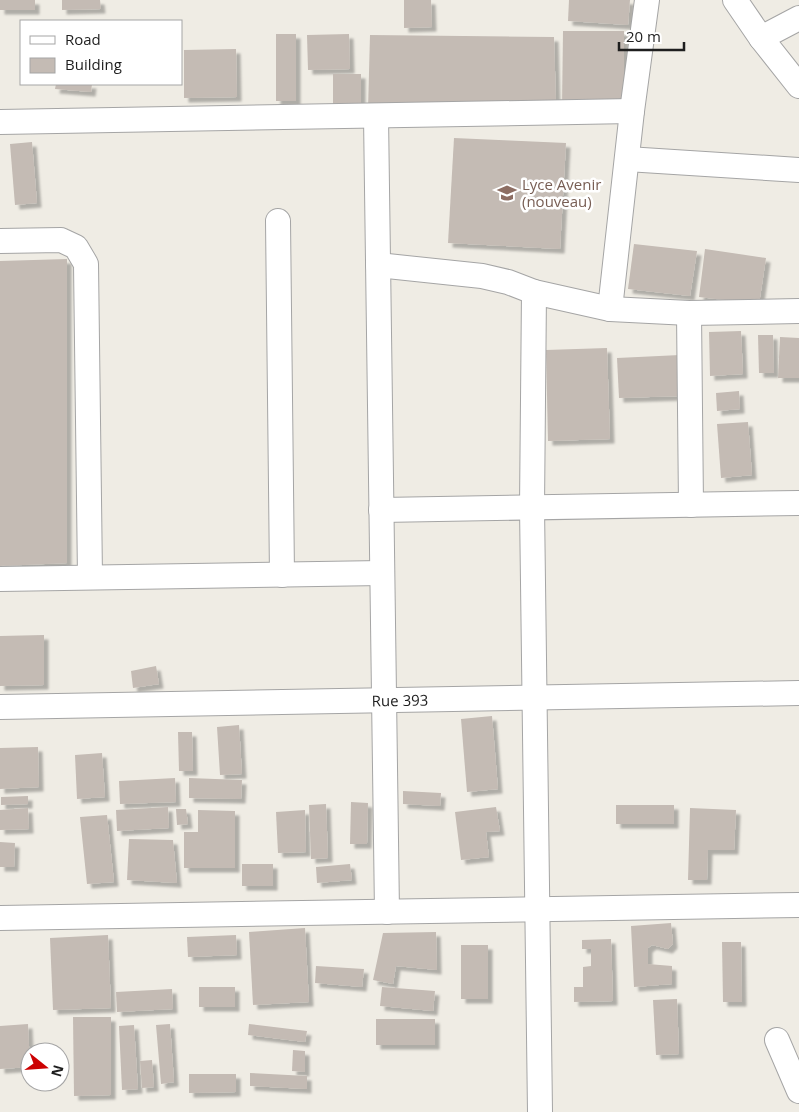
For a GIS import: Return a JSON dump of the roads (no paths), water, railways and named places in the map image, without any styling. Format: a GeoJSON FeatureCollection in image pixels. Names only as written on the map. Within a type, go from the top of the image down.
{"type":"FeatureCollection","features":[{"type":"Feature","properties":{"kind":"street"},"geometry":{"type":"LineString","coordinates":[[610,309],[632,111],[647,0]]}},
{"type":"Feature","properties":{"kind":"street"},"geometry":{"type":"LineString","coordinates":[[735,0],[761,38],[799,86]]}},
{"type":"Feature","properties":{"kind":"street"},"geometry":{"type":"LineString","coordinates":[[761,38],[799,18]]}},
{"type":"Feature","properties":{"kind":"street"},"geometry":{"type":"LineString","coordinates":[[0,122],[632,111]]}},
{"type":"Feature","properties":{"kind":"street"},"geometry":{"type":"LineString","coordinates":[[376,116],[386,912]]}},
{"type":"Feature","properties":{"kind":"street"},"geometry":{"type":"LineString","coordinates":[[627,159],[799,170]]}},
{"type":"Feature","properties":{"kind":"street"},"geometry":{"type":"LineString","coordinates":[[278,221],[282,575]]}},
{"type":"Feature","properties":{"kind":"street"},"geometry":{"type":"LineString","coordinates":[[0,241],[61,240],[76,247],[86,264],[90,577]]}},
{"type":"Feature","properties":{"kind":"street"},"geometry":{"type":"LineString","coordinates":[[378,265],[482,276],[508,282],[534,292],[610,309],[689,313],[799,311]]}},
{"type":"Feature","properties":{"kind":"street"},"geometry":{"type":"LineString","coordinates":[[534,292],[532,507],[540,1112]]}},
{"type":"Feature","properties":{"kind":"street"},"geometry":{"type":"LineString","coordinates":[[689,313],[691,504]]}},
{"type":"Feature","properties":{"kind":"street"},"geometry":{"type":"LineString","coordinates":[[381,510],[799,503]]}},
{"type":"Feature","properties":{"kind":"street"},"geometry":{"type":"LineString","coordinates":[[0,579],[382,573]]}},
{"type":"Feature","properties":{"kind":"street","name":"Rue 393"},"geometry":{"type":"LineString","coordinates":[[0,707],[799,694]]}},
{"type":"Feature","properties":{"kind":"street"},"geometry":{"type":"LineString","coordinates":[[0,918],[799,905]]}},
{"type":"Feature","properties":{"kind":"street"},"geometry":{"type":"LineString","coordinates":[[776,1040],[799,1091]]}},
{"type":"Feature","properties":{"kind":"place","name":"Lyce Avenir (nouveau)"},"geometry":{"type":"Point","coordinates":[507,193]}}]}
